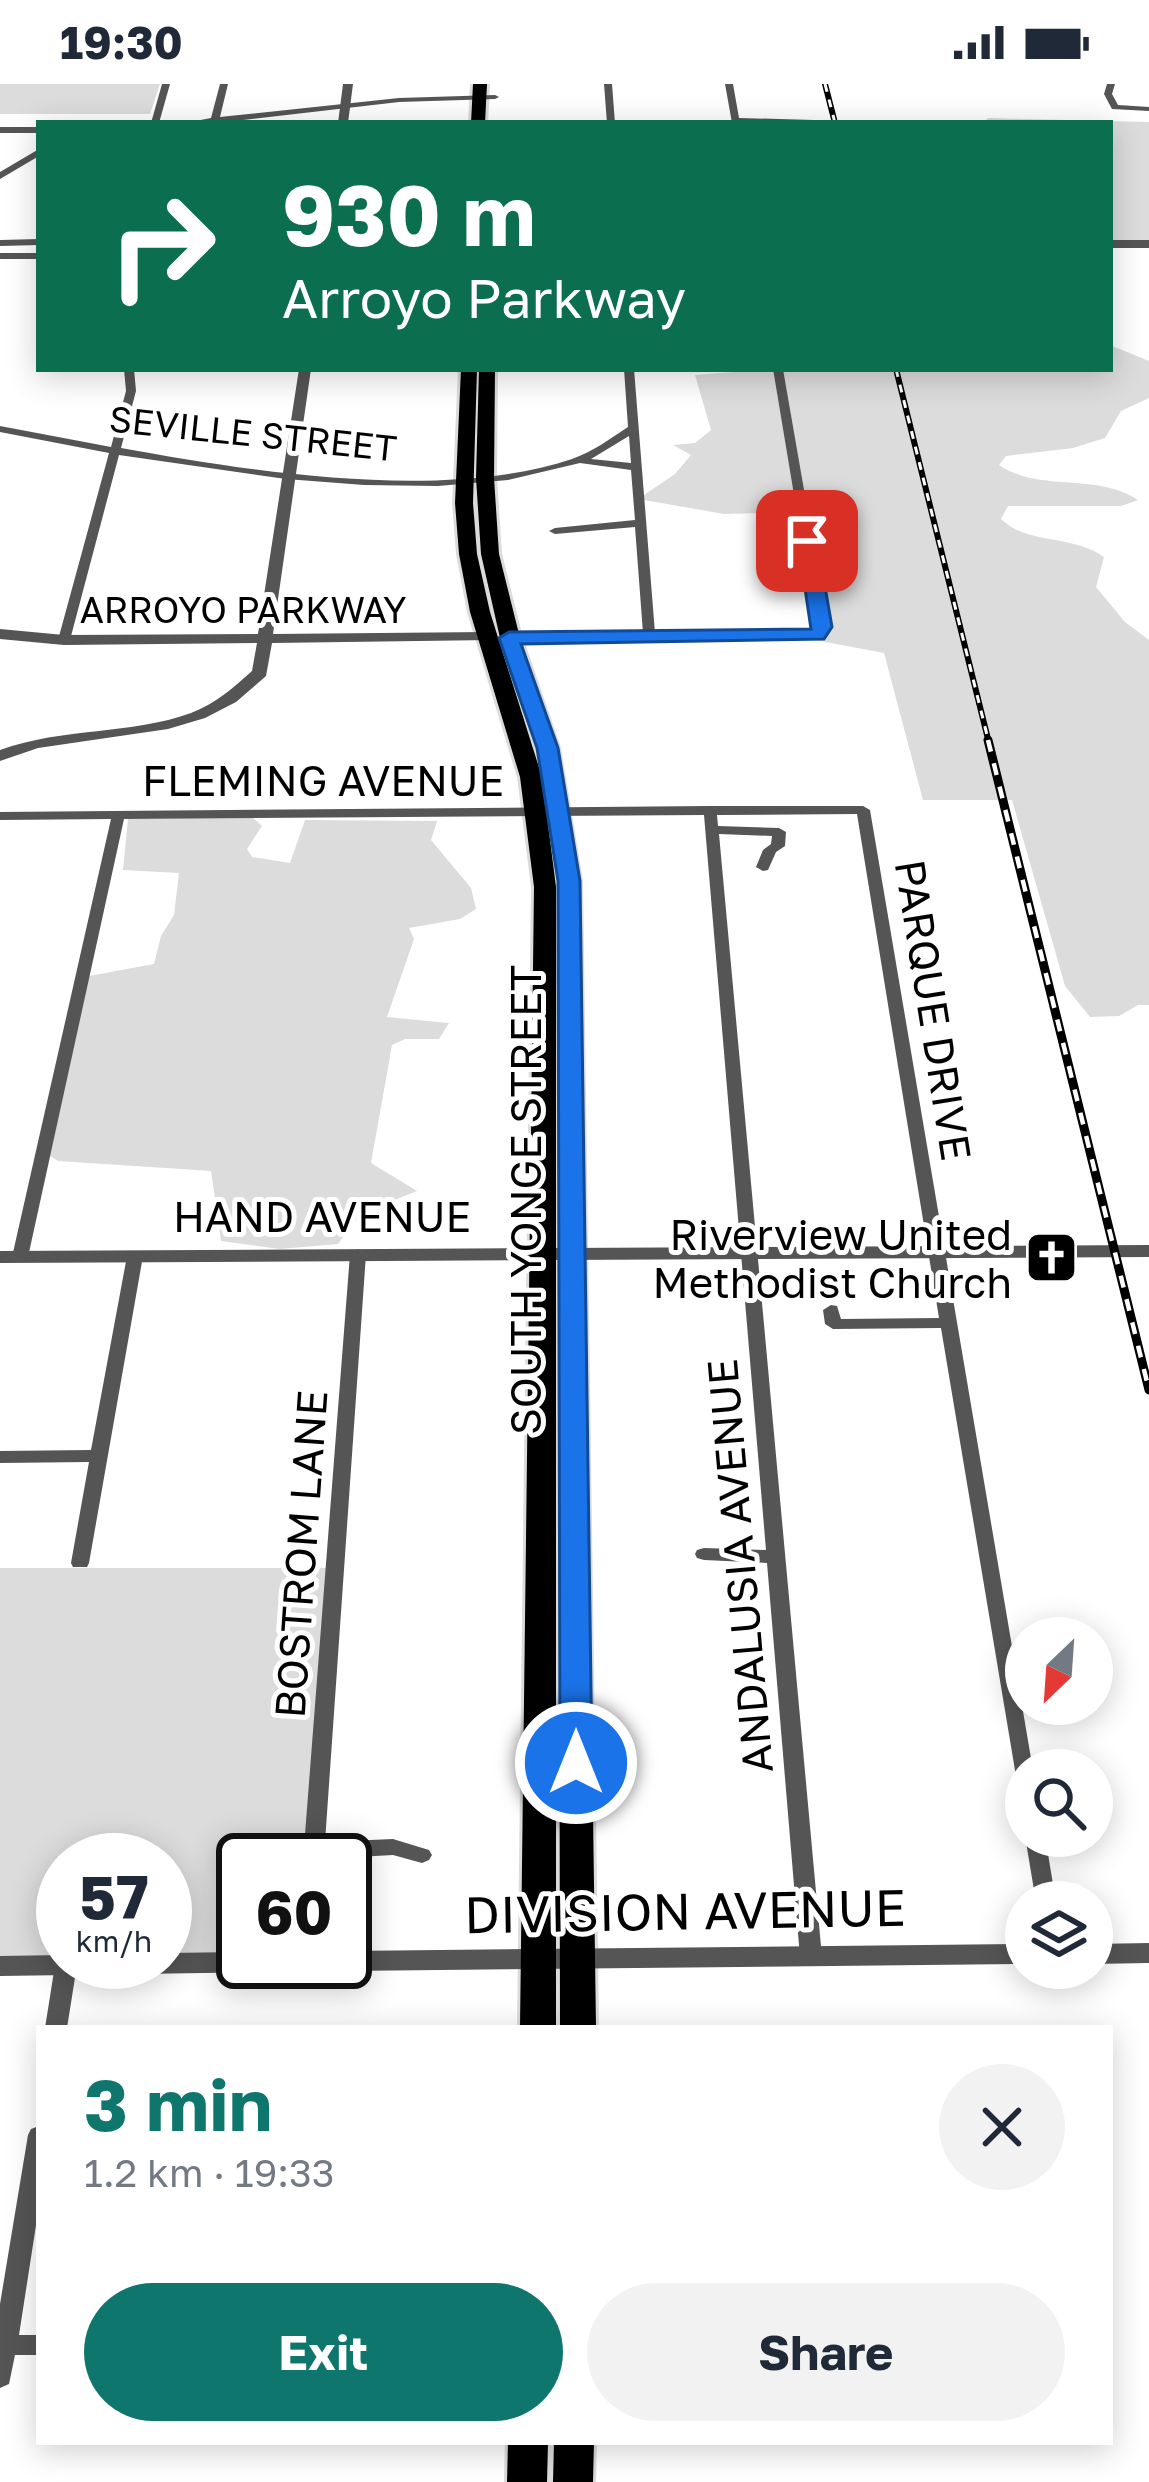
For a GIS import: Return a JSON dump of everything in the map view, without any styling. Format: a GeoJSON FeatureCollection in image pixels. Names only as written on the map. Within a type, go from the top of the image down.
{"type":"FeatureCollection","features":[{"type":"Feature","properties":{"kind":"main road"},"geometry":{"type":"LineString","coordinates":[[479,120],[488,91]]}},
{"type":"Feature","properties":{"kind":"main road","name":"SOUTH YONGE STREET"},"geometry":{"type":"LineString","coordinates":[[478,376],[469,554],[499,637]]}},
{"type":"Feature","properties":{"kind":"main road","name":"SOUTH YONGE STREET"},"geometry":{"type":"LineString","coordinates":[[474,478],[516,718],[549,812],[571,920],[578,2025]]}},
{"type":"Feature","properties":{"kind":"main road","name":"SOUTH YONGE STREET"},"geometry":{"type":"LineString","coordinates":[[538,2025],[549,812]]}},
{"type":"Feature","properties":{"kind":"main road"},"geometry":{"type":"LineString","coordinates":[[544,1007],[560,1013],[572,1063]]}},
{"type":"Feature","properties":{"kind":"main road"},"geometry":{"type":"LineString","coordinates":[[542,1538],[560,1546],[575,1567]]}},
{"type":"Feature","properties":{"kind":"main road"},"geometry":{"type":"LineString","coordinates":[[527,2482],[528,2445]]}},
{"type":"Feature","properties":{"kind":"main road"},"geometry":{"type":"LineString","coordinates":[[573,2482],[574,2445]]}},
{"type":"Feature","properties":{"kind":"street"},"geometry":{"type":"LineString","coordinates":[[156,120],[166,84]]}},
{"type":"Feature","properties":{"kind":"street"},"geometry":{"type":"LineString","coordinates":[[215,120],[224,84]]}},
{"type":"Feature","properties":{"kind":"street"},"geometry":{"type":"LineString","coordinates":[[344,120],[347,84]]}},
{"type":"Feature","properties":{"kind":"street"},"geometry":{"type":"LineString","coordinates":[[608,84],[610,120]]}},
{"type":"Feature","properties":{"kind":"street"},"geometry":{"type":"LineString","coordinates":[[729,84],[736,120]]}},
{"type":"Feature","properties":{"kind":"street"},"geometry":{"type":"LineString","coordinates":[[1110,85],[1115,107],[1149,109]]}},
{"type":"Feature","properties":{"kind":"street"},"geometry":{"type":"LineString","coordinates":[[230,120],[346,105],[433,104],[488,91]]}},
{"type":"Feature","properties":{"kind":"street"},"geometry":{"type":"LineString","coordinates":[[0,130],[36,130]]}},
{"type":"Feature","properties":{"kind":"street"},"geometry":{"type":"LineString","coordinates":[[0,176],[36,154]]}},
{"type":"Feature","properties":{"kind":"street"},"geometry":{"type":"LineString","coordinates":[[0,243],[36,242]]}},
{"type":"Feature","properties":{"kind":"street"},"geometry":{"type":"LineString","coordinates":[[1113,244],[1149,244]]}},
{"type":"Feature","properties":{"kind":"street"},"geometry":{"type":"LineString","coordinates":[[0,256],[36,256]]}},
{"type":"Feature","properties":{"kind":"street"},"geometry":{"type":"LineString","coordinates":[[64,640],[131,391],[129,372]]}},
{"type":"Feature","properties":{"kind":"street"},"geometry":{"type":"LineString","coordinates":[[0,756],[39,743],[130,733],[195,719],[243,692],[260,673],[305,372]]}},
{"type":"Feature","properties":{"kind":"street"},"geometry":{"type":"LineString","coordinates":[[628,372],[649,636]]}},
{"type":"Feature","properties":{"kind":"street","name":"ARROYO PARKWAY"},"geometry":{"type":"LineString","coordinates":[[0,634],[64,640],[817,634],[822,627],[779,372]]}},
{"type":"Feature","properties":{"kind":"street","name":"SEVILLE STREET"},"geometry":{"type":"LineString","coordinates":[[0,432],[290,475],[474,478],[578,460],[634,428]]}},
{"type":"Feature","properties":{"kind":"street"},"geometry":{"type":"LineString","coordinates":[[578,460],[637,467]]}},
{"type":"Feature","properties":{"kind":"street"},"geometry":{"type":"LineString","coordinates":[[555,531],[641,523]]}},
{"type":"Feature","properties":{"kind":"street","name":"ANDALUSIA AVENUE"},"geometry":{"type":"LineString","coordinates":[[710,810],[811,1957]]}},
{"type":"Feature","properties":{"kind":"street","name":"FLEMING AVENUE"},"geometry":{"type":"LineString","coordinates":[[0,816],[862,810]]}},
{"type":"Feature","properties":{"kind":"street","name":"PARQUE DRIVE"},"geometry":{"type":"LineString","coordinates":[[862,810],[1019,1749]]}},
{"type":"Feature","properties":{"kind":"street"},"geometry":{"type":"LineString","coordinates":[[10,1257],[119,814]]}},
{"type":"Feature","properties":{"kind":"street"},"geometry":{"type":"LineString","coordinates":[[712,830],[779,832],[778,845],[770,850],[763,867]]}},
{"type":"Feature","properties":{"kind":"street","name":"HAND AVENUE"},"geometry":{"type":"LineString","coordinates":[[10,1257],[1149,1251]]}},
{"type":"Feature","properties":{"kind":"street","name":"BOSTROM LANE"},"geometry":{"type":"LineString","coordinates":[[315,1833],[358,1254]]}},
{"type":"Feature","properties":{"kind":"street"},"geometry":{"type":"LineString","coordinates":[[80,1562],[135,1256]]}},
{"type":"Feature","properties":{"kind":"street"},"geometry":{"type":"LineString","coordinates":[[831,1310],[832,1324],[945,1323]]}},
{"type":"Feature","properties":{"kind":"street"},"geometry":{"type":"LineString","coordinates":[[0,1457],[97,1456]]}},
{"type":"Feature","properties":{"kind":"street"},"geometry":{"type":"LineString","coordinates":[[704,1554],[774,1557]]}},
{"type":"Feature","properties":{"kind":"street"},"geometry":{"type":"LineString","coordinates":[[372,1849],[393,1847],[422,1855]]}},
{"type":"Feature","properties":{"kind":"street"},"geometry":{"type":"LineString","coordinates":[[1113,1954],[1149,1953]]}},
{"type":"Feature","properties":{"kind":"street","name":"DIVISION AVENUE"},"geometry":{"type":"LineString","coordinates":[[372,1961],[1005,1954]]}},
{"type":"Feature","properties":{"kind":"street"},"geometry":{"type":"LineString","coordinates":[[0,1966],[36,1965]]}},
{"type":"Feature","properties":{"kind":"street"},"geometry":{"type":"LineString","coordinates":[[56,2025],[62,1989]]}},
{"type":"Feature","properties":{"kind":"street"},"geometry":{"type":"LineString","coordinates":[[0,2377],[36,2157]]}},
{"type":"Feature","properties":{"kind":"street"},"geometry":{"type":"LineString","coordinates":[[3,2345],[36,2345]]}},
{"type":"Feature","properties":{"kind":"shaded area"},"geometry":{"type":"Polygon","coordinates":[[[0,84],[160,84],[150,114],[0,114],[0,84]]]}},
{"type":"Feature","properties":{"kind":"shaded area"},"geometry":{"type":"Polygon","coordinates":[[[1113,121],[1149,122],[1149,244],[1113,244],[1113,121]]]}},
{"type":"Feature","properties":{"kind":"shaded area"},"geometry":{"type":"Polygon","coordinates":[[[1113,346],[1149,361],[1149,398],[1121,411],[1105,438],[1073,448],[1006,456],[999,465],[1032,478],[1104,487],[1138,500],[1121,506],[1008,506],[1001,519],[1023,533],[1078,545],[1104,557],[1096,587],[1125,622],[1149,640],[1149,1005],[1138,1005],[1119,1016],[1090,1017],[1065,986],[1012,800],[923,800],[884,653],[815,640],[823,636],[816,512],[808,512],[784,372],[1113,372],[1113,346]]]}},
{"type":"Feature","properties":{"kind":"shaded area"},"geometry":{"type":"Polygon","coordinates":[[[774,372],[797,512],[724,514],[644,500],[644,495],[675,474],[691,455],[673,445],[695,443],[711,430],[695,375],[774,372]]]}},
{"type":"Feature","properties":{"kind":"shaded area"},"geometry":{"type":"Polygon","coordinates":[[[252,817],[262,826],[247,849],[252,857],[290,863],[305,820],[437,821],[431,840],[471,888],[476,909],[460,919],[409,928],[414,939],[387,1017],[449,1023],[439,1039],[405,1039],[392,1045],[371,1163],[417,1191],[360,1214],[338,1244],[280,1249],[221,1241],[211,1171],[58,1161],[50,1156],[89,976],[154,964],[161,936],[174,915],[179,873],[123,870],[128,819],[252,817]]]}},
{"type":"Feature","properties":{"kind":"shaded area"},"geometry":{"type":"Polygon","coordinates":[[[0,1568],[329,1568],[308,1833],[216,1833],[216,1954],[192,1955],[192,1833],[36,1833],[36,1957],[0,1958],[0,1568]]]}},
{"type":"Feature","properties":{"kind":"railway"},"geometry":{"type":"LineString","coordinates":[[825,84],[834,120]]}},
{"type":"Feature","properties":{"kind":"railway"},"geometry":{"type":"LineString","coordinates":[[897,372],[989,743]]}},
{"type":"Feature","properties":{"kind":"railway"},"geometry":{"type":"LineString","coordinates":[[988,740],[1149,1390]]}},
{"type":"Feature","properties":{"kind":"place","name":"Riverview United Methodist Church"},"geometry":{"type":"Point","coordinates":[1051,1258]}},
{"type":"Feature","properties":{"kind":"route"},"geometry":{"type":"LineString","coordinates":[[576,1763],[569,881],[548,748],[509,638],[817,634],[822,627],[807,541]]}}]}
